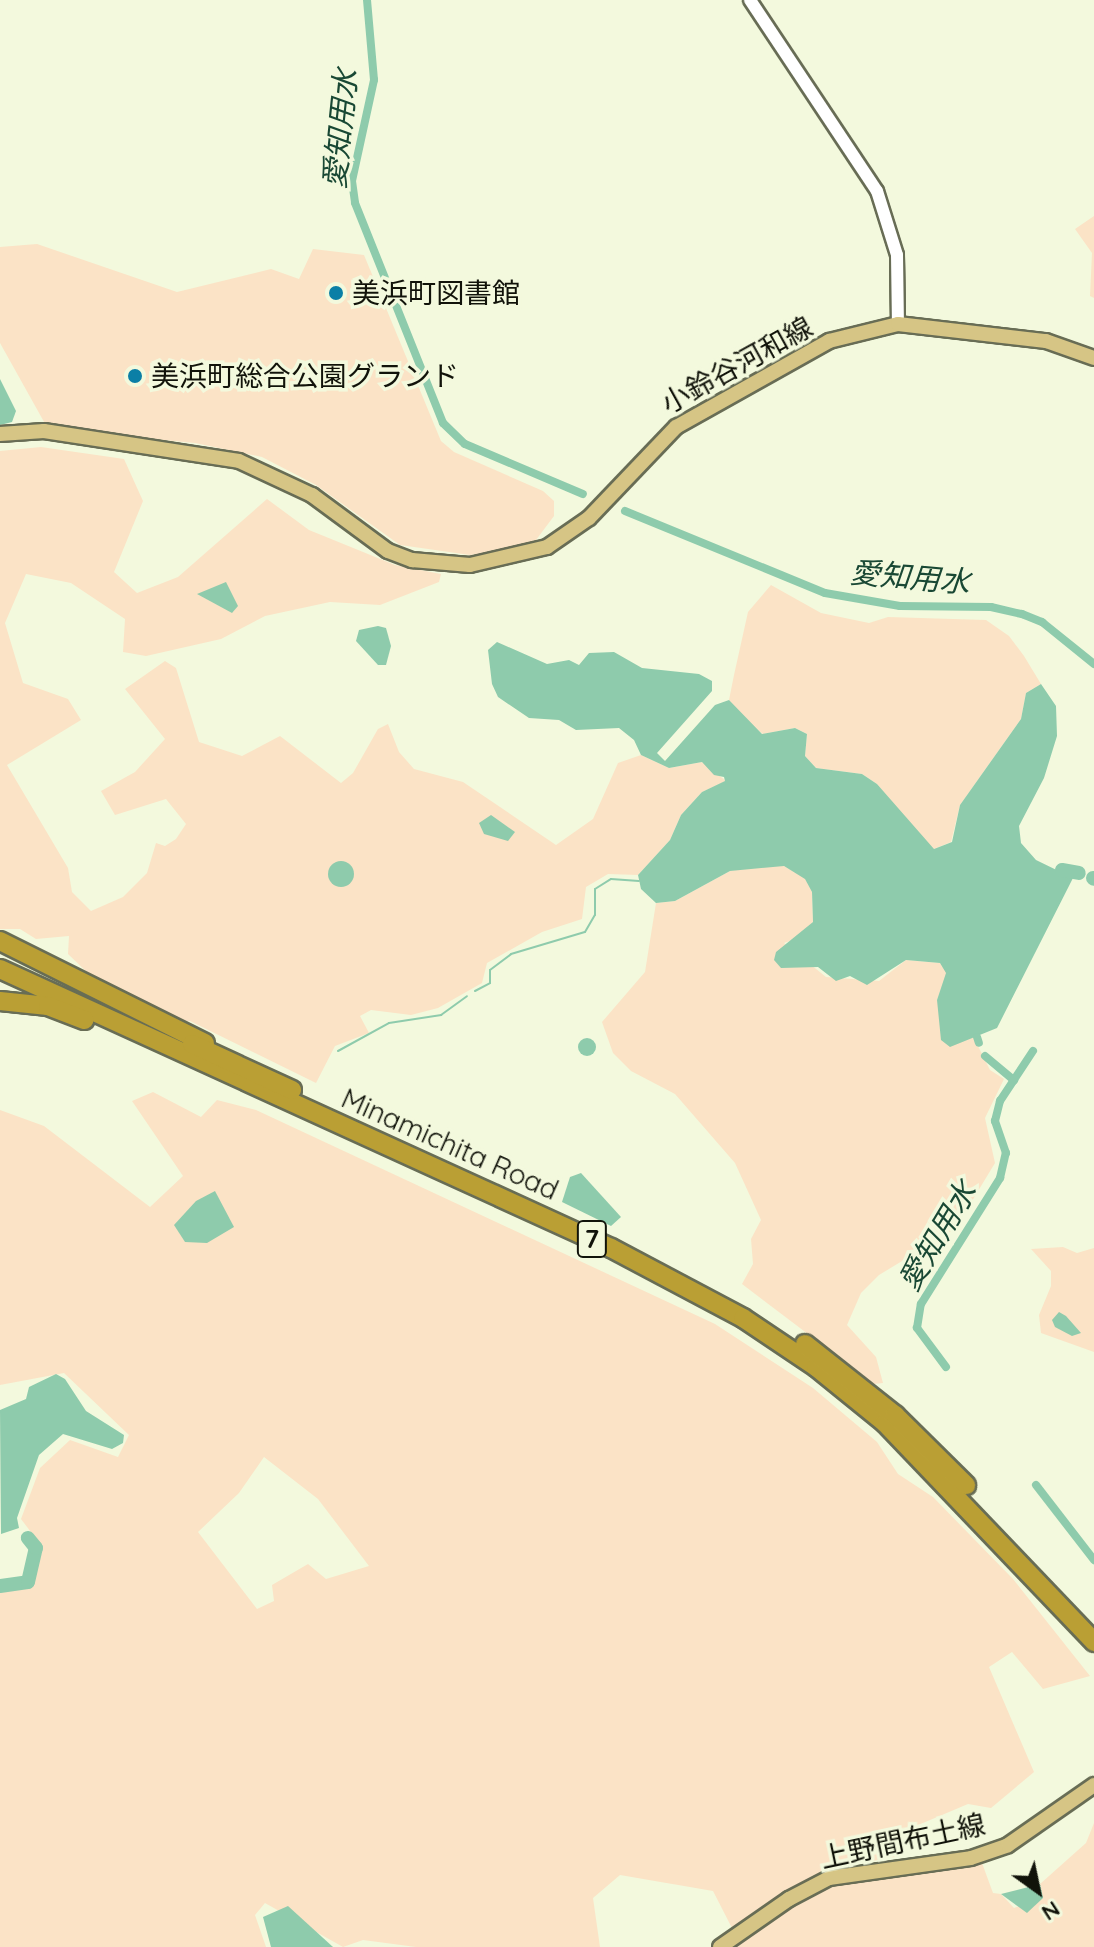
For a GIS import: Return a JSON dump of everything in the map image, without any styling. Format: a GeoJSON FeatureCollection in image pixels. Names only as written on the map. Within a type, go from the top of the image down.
{"type":"FeatureCollection","features":[{"type":"Feature","properties":{"kind":"highway"},"geometry":{"type":"LineString","coordinates":[[0,941],[89,989],[272,1075],[281,1084]]}},
{"type":"Feature","properties":{"kind":"highway","name":"Minamichita Road"},"geometry":{"type":"LineString","coordinates":[[0,956],[626,1244],[787,1332],[920,1438],[1094,1625]]}},
{"type":"Feature","properties":{"kind":"highway","name":"Minamichita Road"},"geometry":{"type":"LineString","coordinates":[[0,969],[611,1248],[780,1341],[911,1447],[1094,1642]]}},
{"type":"Feature","properties":{"kind":"highway"},"geometry":{"type":"LineString","coordinates":[[0,1001],[48,1006],[213,1072],[220,1071]]}},
{"type":"Feature","properties":{"kind":"main road","name":"小鈴谷河和線"},"geometry":{"type":"LineString","coordinates":[[0,434],[44,431],[239,461],[312,495],[388,551],[446,566],[490,564],[547,547],[577,528],[664,435],[705,408],[829,341],[898,324],[1046,341],[1094,358]]}},
{"type":"Feature","properties":{"kind":"main road","name":"上野間布土線"},"geometry":{"type":"LineString","coordinates":[[720,1947],[789,1899],[829,1878],[971,1858],[1008,1845],[1094,1785]]}},
{"type":"Feature","properties":{"kind":"street"},"geometry":{"type":"LineString","coordinates":[[750,0],[877,191],[897,255],[898,324]]}},
{"type":"Feature","properties":{"kind":"shaded area"},"geometry":{"type":"Polygon","coordinates":[[[1094,216],[1094,298],[1090,296],[1092,253],[1075,229],[1094,216]]]}},
{"type":"Feature","properties":{"kind":"shaded area"},"geometry":{"type":"Polygon","coordinates":[[[37,244],[177,292],[271,269],[299,279],[313,249],[364,255],[441,441],[454,452],[543,491],[554,501],[554,516],[536,540],[506,551],[470,555],[400,545],[316,485],[262,457],[195,443],[48,429],[0,343],[0,247],[37,244]]]}},
{"type":"Feature","properties":{"kind":"shaded area"},"geometry":{"type":"Polygon","coordinates":[[[0,379],[16,411],[12,422],[0,425],[0,379]]]}},
{"type":"Feature","properties":{"kind":"shaded area"},"geometry":{"type":"Polygon","coordinates":[[[41,447],[124,459],[143,501],[114,572],[137,593],[178,577],[267,499],[309,530],[395,565],[441,574],[439,582],[380,605],[330,602],[265,616],[221,639],[146,656],[123,652],[125,619],[71,583],[26,574],[5,623],[23,683],[68,699],[81,720],[7,765],[68,868],[72,892],[91,911],[123,897],[147,873],[156,843],[165,846],[176,839],[186,824],[166,799],[115,815],[101,791],[135,772],[165,739],[125,689],[165,661],[176,668],[199,742],[242,756],[280,736],[341,783],[353,773],[378,729],[388,724],[399,752],[414,769],[463,782],[556,845],[593,819],[618,763],[641,755],[669,768],[702,762],[726,781],[702,792],[681,815],[670,840],[638,875],[608,874],[586,887],[582,919],[542,932],[487,963],[482,983],[438,1008],[411,1015],[371,1010],[360,1016],[369,1033],[335,1046],[316,1083],[190,1021],[182,1022],[91,976],[68,954],[69,936],[36,939],[20,929],[0,929],[0,451],[41,447]]]}},
{"type":"Feature","properties":{"kind":"shaded area"},"geometry":{"type":"Polygon","coordinates":[[[226,582],[238,606],[232,613],[197,594],[226,582]]]}},
{"type":"Feature","properties":{"kind":"shaded area"},"geometry":{"type":"Polygon","coordinates":[[[771,585],[821,613],[869,623],[888,617],[986,620],[1009,636],[1024,656],[1041,684],[1026,693],[1021,719],[960,805],[951,842],[934,849],[926,844],[877,784],[862,774],[816,768],[805,756],[807,734],[795,728],[763,734],[742,718],[729,700],[748,612],[771,585]]]}},
{"type":"Feature","properties":{"kind":"shaded area"},"geometry":{"type":"Polygon","coordinates":[[[378,626],[386,628],[391,646],[386,665],[378,665],[356,641],[359,630],[378,626]]]}},
{"type":"Feature","properties":{"kind":"shaded area"},"geometry":{"type":"Polygon","coordinates":[[[497,642],[547,664],[569,660],[579,665],[589,653],[614,652],[642,668],[699,674],[712,681],[712,691],[657,753],[665,761],[715,705],[729,700],[762,734],[795,728],[807,734],[805,756],[816,768],[862,774],[877,784],[934,849],[952,842],[960,805],[1021,719],[1026,693],[1041,684],[1056,706],[1057,736],[1044,778],[1019,826],[1021,843],[1036,860],[1073,878],[997,1028],[950,1047],[941,1040],[937,1000],[946,973],[940,963],[906,960],[867,985],[850,976],[836,981],[818,967],[781,968],[774,960],[776,952],[813,922],[812,892],[805,879],[784,866],[730,871],[675,901],[656,903],[641,889],[638,875],[670,840],[681,815],[702,792],[725,781],[724,777],[714,775],[702,762],[669,768],[641,755],[634,740],[619,728],[576,730],[559,720],[529,718],[498,697],[492,684],[488,650],[497,642]]]}},
{"type":"Feature","properties":{"kind":"shaded area"},"geometry":{"type":"Polygon","coordinates":[[[491,815],[515,832],[508,841],[484,834],[479,823],[491,815]]]}},
{"type":"Feature","properties":{"kind":"shaded area"},"geometry":{"type":"Polygon","coordinates":[[[341,861],[350,865],[354,874],[350,883],[341,887],[332,883],[328,874],[332,865],[341,861]]]}},
{"type":"Feature","properties":{"kind":"shaded area"},"geometry":{"type":"Polygon","coordinates":[[[756,866],[784,866],[805,878],[812,892],[813,922],[800,937],[784,943],[826,977],[879,981],[906,960],[940,963],[947,973],[937,1000],[966,1036],[974,1038],[990,1070],[1004,1079],[985,1118],[995,1163],[955,1229],[879,1275],[861,1293],[847,1325],[876,1357],[883,1383],[874,1384],[742,1284],[753,1264],[751,1239],[761,1220],[735,1163],[675,1094],[631,1071],[613,1053],[602,1022],[645,972],[656,903],[675,901],[730,871],[756,866]]]}},
{"type":"Feature","properties":{"kind":"shaded area"},"geometry":{"type":"Polygon","coordinates":[[[587,1038],[596,1047],[587,1056],[578,1047],[587,1038]]]}},
{"type":"Feature","properties":{"kind":"shaded area"},"geometry":{"type":"Polygon","coordinates":[[[153,1092],[201,1117],[217,1100],[256,1110],[715,1324],[813,1388],[877,1442],[898,1474],[933,1497],[1013,1579],[1090,1676],[1043,1689],[1012,1652],[989,1667],[1034,1772],[991,1808],[968,1804],[904,1831],[901,1856],[837,1867],[785,1891],[733,1930],[713,1891],[620,1875],[593,1898],[600,1947],[416,1947],[363,1940],[343,1947],[265,1903],[255,1915],[266,1947],[0,1947],[0,1592],[31,1585],[43,1548],[21,1519],[40,1468],[70,1440],[118,1457],[129,1435],[64,1373],[0,1385],[0,1110],[44,1126],[150,1207],[183,1176],[132,1101],[153,1092]],[[264,1457],[239,1493],[198,1532],[257,1609],[274,1601],[272,1585],[308,1564],[326,1579],[369,1566],[318,1499],[264,1457]]]}},
{"type":"Feature","properties":{"kind":"shaded area"},"geometry":{"type":"Polygon","coordinates":[[[581,1173],[621,1217],[611,1226],[562,1202],[570,1177],[581,1173]]]}},
{"type":"Feature","properties":{"kind":"shaded area"},"geometry":{"type":"Polygon","coordinates":[[[215,1191],[234,1227],[207,1243],[185,1242],[174,1225],[196,1201],[215,1191]]]}},
{"type":"Feature","properties":{"kind":"shaded area"},"geometry":{"type":"Polygon","coordinates":[[[1063,1247],[1077,1253],[1094,1248],[1094,1352],[1041,1333],[1039,1315],[1051,1286],[1051,1271],[1031,1249],[1063,1247]]]}},
{"type":"Feature","properties":{"kind":"shaded area"},"geometry":{"type":"Polygon","coordinates":[[[1059,1312],[1081,1333],[1072,1336],[1055,1327],[1052,1320],[1059,1312]]]}},
{"type":"Feature","properties":{"kind":"shaded area"},"geometry":{"type":"Polygon","coordinates":[[[56,1374],[65,1379],[86,1411],[124,1435],[123,1443],[112,1449],[63,1434],[39,1455],[17,1518],[19,1528],[1,1534],[0,1410],[26,1399],[29,1387],[56,1374]]]}},
{"type":"Feature","properties":{"kind":"shaded area"},"geometry":{"type":"Polygon","coordinates":[[[1094,1823],[1094,1947],[733,1947],[790,1902],[832,1883],[982,1863],[993,1893],[1001,1894],[1014,1908],[1043,1898],[1040,1884],[1086,1843],[1094,1823]]]}},
{"type":"Feature","properties":{"kind":"shaded area"},"geometry":{"type":"Polygon","coordinates":[[[1040,1884],[1043,1898],[1027,1913],[1001,1894],[1040,1884]]]}},
{"type":"Feature","properties":{"kind":"shaded area"},"geometry":{"type":"Polygon","coordinates":[[[288,1906],[333,1947],[271,1947],[263,1917],[288,1906]]]}},
{"type":"Feature","properties":{"kind":"waterway","name":"愛知用水"},"geometry":{"type":"LineString","coordinates":[[367,0],[374,80],[352,181],[355,203],[443,423],[465,444],[583,494]]}},
{"type":"Feature","properties":{"kind":"waterway","name":"愛知用水"},"geometry":{"type":"LineString","coordinates":[[625,511],[825,593],[900,606],[991,607],[1022,614],[1042,622],[1094,664]]}},
{"type":"Feature","properties":{"kind":"waterway"},"geometry":{"type":"LineString","coordinates":[[1062,870],[1079,873]]}},
{"type":"Feature","properties":{"kind":"waterway"},"geometry":{"type":"LineString","coordinates":[[475,991],[490,983],[490,970],[511,954],[585,932],[595,915],[595,889],[611,879],[639,881]]}},
{"type":"Feature","properties":{"kind":"waterway"},"geometry":{"type":"LineString","coordinates":[[338,1051],[389,1023],[441,1015],[467,996]]}},
{"type":"Feature","properties":{"kind":"waterway","name":"愛知用水"},"geometry":{"type":"LineString","coordinates":[[977,1037],[979,1043]]}},
{"type":"Feature","properties":{"kind":"waterway","name":"愛知用水"},"geometry":{"type":"LineString","coordinates":[[946,1367],[917,1328],[921,1304],[1000,1178],[1006,1153],[995,1121],[1000,1101],[1033,1051]]}},
{"type":"Feature","properties":{"kind":"waterway","name":"愛知用水"},"geometry":{"type":"LineString","coordinates":[[985,1056],[1014,1080]]}},
{"type":"Feature","properties":{"kind":"waterway","name":"愛知用水"},"geometry":{"type":"LineString","coordinates":[[1036,1485],[1094,1560]]}},
{"type":"Feature","properties":{"kind":"waterway"},"geometry":{"type":"LineString","coordinates":[[0,1586],[28,1582],[36,1548],[28,1538]]}},
{"type":"Feature","properties":{"kind":"place","name":"美浜町図書館"},"geometry":{"type":"Point","coordinates":[336,293]}},
{"type":"Feature","properties":{"kind":"place","name":"美浜町総合公園グランド"},"geometry":{"type":"Point","coordinates":[135,376]}}]}
